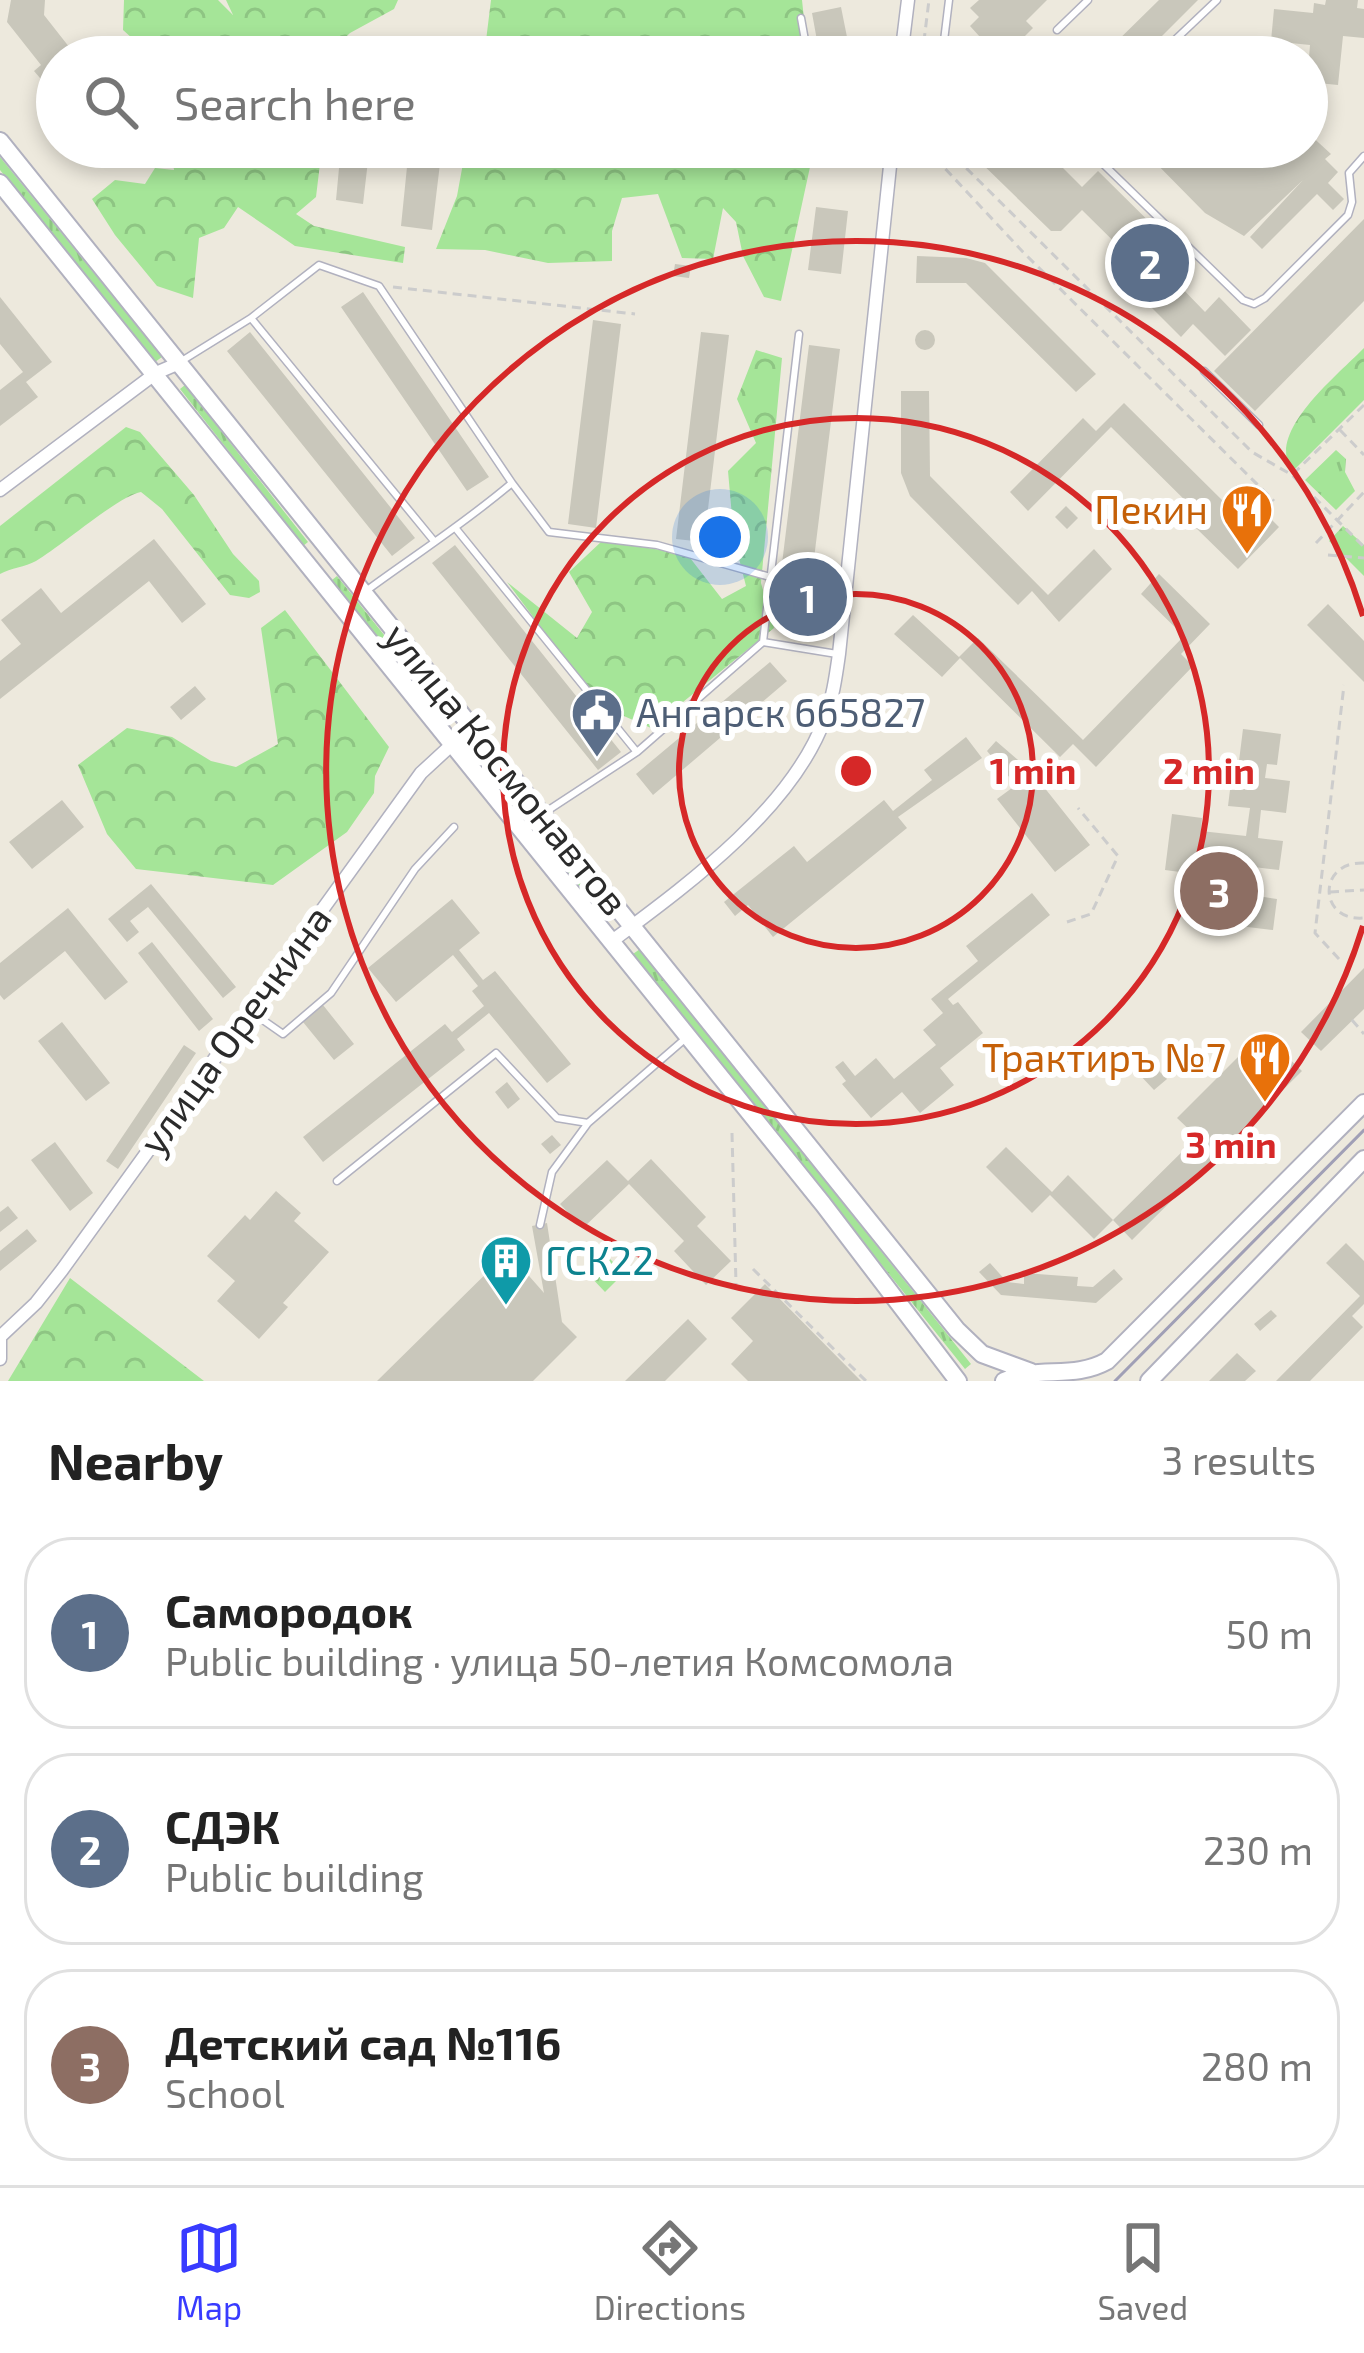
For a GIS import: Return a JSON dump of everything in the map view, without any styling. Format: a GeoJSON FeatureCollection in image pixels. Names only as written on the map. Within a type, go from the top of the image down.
{"type":"FeatureCollection","features":[{"type":"Feature","properties":{"kind":"street"},"geometry":{"type":"LineString","coordinates":[[904,36],[908,0]]}},
{"type":"Feature","properties":{"kind":"street","name":"улица Космонавтов"},"geometry":{"type":"LineString","coordinates":[[0,141],[957,1330],[982,1354],[1031,1372]]}},
{"type":"Feature","properties":{"kind":"street"},"geometry":{"type":"LineString","coordinates":[[612,941],[744,833],[808,754],[825,719],[839,654],[890,168]]}},
{"type":"Feature","properties":{"kind":"street","name":"улица Космонавтов"},"geometry":{"type":"LineString","coordinates":[[0,183],[688,1036],[958,1381]]}},
{"type":"Feature","properties":{"kind":"street"},"geometry":{"type":"LineString","coordinates":[[0,490],[156,374],[177,364]]}},
{"type":"Feature","properties":{"kind":"street","name":"улица Оречкина"},"geometry":{"type":"LineString","coordinates":[[0,1359],[0,1335],[36,1304],[62,1270],[421,773],[472,726]]}},
{"type":"Feature","properties":{"kind":"street"},"geometry":{"type":"LineString","coordinates":[[1004,1381],[1031,1372],[1072,1377],[1107,1361],[1364,1102]]}},
{"type":"Feature","properties":{"kind":"street"},"geometry":{"type":"LineString","coordinates":[[1149,1381],[1364,1159]]}},
{"type":"Feature","properties":{"kind":"lane"},"geometry":{"type":"LineString","coordinates":[[945,36],[949,0]]}},
{"type":"Feature","properties":{"kind":"lane"},"geometry":{"type":"LineString","coordinates":[[1057,30],[1088,0]]}},
{"type":"Feature","properties":{"kind":"lane"},"geometry":{"type":"LineString","coordinates":[[1178,36],[1217,0]]}},
{"type":"Feature","properties":{"kind":"lane"},"geometry":{"type":"LineString","coordinates":[[801,18],[804,36]]}},
{"type":"Feature","properties":{"kind":"lane"},"geometry":{"type":"LineString","coordinates":[[1107,168],[1243,300],[1254,304],[1348,215],[1352,209],[1348,173],[1364,156]]}},
{"type":"Feature","properties":{"kind":"lane"},"geometry":{"type":"LineString","coordinates":[[177,364],[251,318],[319,265],[379,286],[549,532],[657,544],[770,578]]}},
{"type":"Feature","properties":{"kind":"lane"},"geometry":{"type":"LineString","coordinates":[[251,318],[434,541]]}},
{"type":"Feature","properties":{"kind":"lane"},"geometry":{"type":"LineString","coordinates":[[544,813],[637,752],[764,642],[799,334]]}},
{"type":"Feature","properties":{"kind":"lane"},"geometry":{"type":"LineString","coordinates":[[1204,371],[1259,425]]}},
{"type":"Feature","properties":{"kind":"lane"},"geometry":{"type":"LineString","coordinates":[[364,593],[434,541],[457,530],[512,484]]}},
{"type":"Feature","properties":{"kind":"lane"},"geometry":{"type":"LineString","coordinates":[[457,530],[637,752]]}},
{"type":"Feature","properties":{"kind":"lane"},"geometry":{"type":"LineString","coordinates":[[764,642],[839,654]]}},
{"type":"Feature","properties":{"kind":"lane"},"geometry":{"type":"LineString","coordinates":[[250,1011],[284,1034],[331,993],[416,869],[454,827]]}},
{"type":"Feature","properties":{"kind":"lane"},"geometry":{"type":"LineString","coordinates":[[540,1225],[552,1172],[589,1123],[688,1036]]}},
{"type":"Feature","properties":{"kind":"lane"},"geometry":{"type":"LineString","coordinates":[[338,1181],[496,1053],[556,1118],[589,1123]]}},
{"type":"Feature","properties":{"kind":"path"},"geometry":{"type":"LineString","coordinates":[[924,36],[928,0]]}},
{"type":"Feature","properties":{"kind":"path"},"geometry":{"type":"LineString","coordinates":[[945,168],[1274,501]]}},
{"type":"Feature","properties":{"kind":"path"},"geometry":{"type":"LineString","coordinates":[[966,168],[1252,452],[1292,475],[1364,547]]}},
{"type":"Feature","properties":{"kind":"path"},"geometry":{"type":"LineString","coordinates":[[379,286],[635,314]]}},
{"type":"Feature","properties":{"kind":"path"},"geometry":{"type":"LineString","coordinates":[[1292,475],[1364,405]]}},
{"type":"Feature","properties":{"kind":"path"},"geometry":{"type":"LineString","coordinates":[[1339,429],[1364,455]]}},
{"type":"Feature","properties":{"kind":"path"},"geometry":{"type":"LineString","coordinates":[[1316,543],[1364,492]]}},
{"type":"Feature","properties":{"kind":"path"},"geometry":{"type":"LineString","coordinates":[[1328,555],[1364,558]]}},
{"type":"Feature","properties":{"kind":"path"},"geometry":{"type":"LineString","coordinates":[[1339,959],[1315,933],[1326,893],[1344,685]]}},
{"type":"Feature","properties":{"kind":"path"},"geometry":{"type":"LineString","coordinates":[[1067,922],[1091,914],[1118,856],[1078,808]]}},
{"type":"Feature","properties":{"kind":"path"},"geometry":{"type":"LineString","coordinates":[[1326,893],[1338,869],[1364,863]]}},
{"type":"Feature","properties":{"kind":"path"},"geometry":{"type":"LineString","coordinates":[[1326,893],[1364,890]]}},
{"type":"Feature","properties":{"kind":"path"},"geometry":{"type":"LineString","coordinates":[[1326,893],[1337,911],[1364,918]]}},
{"type":"Feature","properties":{"kind":"path"},"geometry":{"type":"LineString","coordinates":[[1352,1020],[1364,1034]]}},
{"type":"Feature","properties":{"kind":"path"},"geometry":{"type":"LineString","coordinates":[[732,1133],[736,1284]]}},
{"type":"Feature","properties":{"kind":"path"},"geometry":{"type":"LineString","coordinates":[[753,1269],[866,1381]]}},
{"type":"Feature","properties":{"kind":"green space"},"geometry":{"type":"Polygon","coordinates":[[[124,0],[218,0],[233,15],[226,0],[398,0],[394,9],[347,36],[130,36],[123,30],[124,0]]]}},
{"type":"Feature","properties":{"kind":"green space"},"geometry":{"type":"Polygon","coordinates":[[[491,0],[802,0],[806,36],[487,36],[491,0]]]}},
{"type":"Feature","properties":{"kind":"green space"},"geometry":{"type":"Polygon","coordinates":[[[0,157],[162,357],[155,362],[0,170],[0,157]]]}},
{"type":"Feature","properties":{"kind":"green space"},"geometry":{"type":"Polygon","coordinates":[[[155,168],[319,168],[316,197],[296,214],[314,226],[405,247],[403,263],[295,246],[238,207],[224,228],[199,238],[193,298],[157,286],[92,199],[115,180],[145,184],[155,168]]]}},
{"type":"Feature","properties":{"kind":"green space"},"geometry":{"type":"Polygon","coordinates":[[[462,168],[810,168],[781,301],[764,297],[743,256],[736,222],[723,208],[713,259],[682,258],[658,194],[622,198],[612,231],[612,261],[548,263],[485,250],[436,249],[457,196],[462,168]]]}},
{"type":"Feature","properties":{"kind":"green space"},"geometry":{"type":"Polygon","coordinates":[[[1364,348],[1364,400],[1293,471],[1286,456],[1296,423],[1364,348]]]}},
{"type":"Feature","properties":{"kind":"green space"},"geometry":{"type":"Polygon","coordinates":[[[756,350],[782,358],[761,583],[774,628],[651,728],[599,705],[507,582],[577,638],[592,612],[569,572],[602,541],[687,554],[722,599],[746,586],[734,539],[728,471],[756,443],[737,399],[756,350]]]}},
{"type":"Feature","properties":{"kind":"green space"},"geometry":{"type":"Polygon","coordinates":[[[185,385],[308,542],[303,546],[180,389],[185,385]]]}},
{"type":"Feature","properties":{"kind":"green space"},"geometry":{"type":"Polygon","coordinates":[[[126,427],[140,432],[194,495],[233,554],[259,581],[260,592],[249,598],[230,595],[162,509],[141,492],[119,502],[36,561],[0,574],[0,526],[126,427]]]}},
{"type":"Feature","properties":{"kind":"green space"},"geometry":{"type":"Polygon","coordinates":[[[1336,450],[1346,459],[1345,472],[1355,491],[1336,510],[1305,480],[1336,450]]]}},
{"type":"Feature","properties":{"kind":"green space"},"geometry":{"type":"Polygon","coordinates":[[[1343,526],[1364,545],[1364,576],[1329,541],[1343,526]]]}},
{"type":"Feature","properties":{"kind":"green space"},"geometry":{"type":"Polygon","coordinates":[[[337,576],[452,720],[446,725],[332,580],[337,576]]]}},
{"type":"Feature","properties":{"kind":"green space"},"geometry":{"type":"Polygon","coordinates":[[[285,610],[389,747],[375,776],[374,793],[347,832],[273,885],[136,869],[107,834],[78,765],[127,728],[172,737],[211,761],[236,767],[278,744],[261,628],[285,610]]]}},
{"type":"Feature","properties":{"kind":"green space"},"geometry":{"type":"Polygon","coordinates":[[[490,766],[611,916],[606,920],[485,770],[490,766]]]}},
{"type":"Feature","properties":{"kind":"green space"},"geometry":{"type":"Polygon","coordinates":[[[640,949],[971,1364],[965,1369],[633,954],[640,949]]]}},
{"type":"Feature","properties":{"kind":"green space"},"geometry":{"type":"Polygon","coordinates":[[[606,1255],[624,1273],[605,1292],[587,1273],[606,1255]]]}},
{"type":"Feature","properties":{"kind":"green space"},"geometry":{"type":"Polygon","coordinates":[[[70,1278],[204,1381],[8,1381],[70,1278]]]}},
{"type":"Feature","properties":{"kind":"building"},"geometry":{"type":"Polygon","coordinates":[[[11,0],[45,0],[44,15],[60,36],[36,36],[36,59],[7,22],[11,0]]]}},
{"type":"Feature","properties":{"kind":"building"},"geometry":{"type":"Polygon","coordinates":[[[979,0],[1047,0],[1026,21],[1033,28],[1025,36],[979,36],[970,26],[979,17],[970,8],[979,0]]]}},
{"type":"Feature","properties":{"kind":"building"},"geometry":{"type":"Polygon","coordinates":[[[1159,0],[1198,0],[1162,36],[1122,36],[1159,0]]]}},
{"type":"Feature","properties":{"kind":"building"},"geometry":{"type":"Polygon","coordinates":[[[1326,0],[1358,0],[1357,8],[1364,9],[1364,38],[1343,36],[1338,85],[1328,84],[1328,36],[1271,36],[1274,9],[1313,13],[1314,3],[1325,5],[1326,0]]]}},
{"type":"Feature","properties":{"kind":"building"},"geometry":{"type":"Polygon","coordinates":[[[841,7],[847,36],[816,36],[812,13],[841,7]]]}},
{"type":"Feature","properties":{"kind":"building"},"geometry":{"type":"Polygon","coordinates":[[[1328,162],[1338,172],[1328,183],[1344,199],[1333,210],[1317,194],[1262,249],[1250,237],[1303,180],[1244,236],[1205,213],[1161,168],[1328,168],[1328,162]]]}},
{"type":"Feature","properties":{"kind":"building"},"geometry":{"type":"Polygon","coordinates":[[[339,168],[367,168],[363,204],[336,200],[339,168]]]}},
{"type":"Feature","properties":{"kind":"building"},"geometry":{"type":"Polygon","coordinates":[[[407,168],[439,168],[432,230],[401,226],[407,168]]]}},
{"type":"Feature","properties":{"kind":"building"},"geometry":{"type":"Polygon","coordinates":[[[986,168],[1063,168],[1082,187],[1098,171],[1193,265],[1176,282],[1205,312],[1219,297],[1251,330],[1225,356],[1193,324],[1181,337],[1150,306],[1165,292],[1082,210],[1061,231],[1051,231],[986,168]]]}},
{"type":"Feature","properties":{"kind":"building"},"geometry":{"type":"Polygon","coordinates":[[[816,207],[848,211],[841,274],[808,270],[816,207]]]}},
{"type":"Feature","properties":{"kind":"building"},"geometry":{"type":"Polygon","coordinates":[[[1364,219],[1364,301],[1255,411],[1214,371],[1364,219]]]}},
{"type":"Feature","properties":{"kind":"building"},"geometry":{"type":"Polygon","coordinates":[[[917,256],[985,263],[1096,374],[1076,392],[966,283],[916,283],[917,256]]]}},
{"type":"Feature","properties":{"kind":"building"},"geometry":{"type":"Polygon","coordinates":[[[675,264],[691,266],[689,278],[673,276],[675,264]]]}},
{"type":"Feature","properties":{"kind":"building"},"geometry":{"type":"Polygon","coordinates":[[[363,292],[489,477],[467,491],[341,307],[363,292]]]}},
{"type":"Feature","properties":{"kind":"building"},"geometry":{"type":"Polygon","coordinates":[[[0,297],[52,362],[26,382],[38,397],[0,426],[0,390],[23,372],[0,344],[0,297]]]}},
{"type":"Feature","properties":{"kind":"building"},"geometry":{"type":"Polygon","coordinates":[[[593,320],[621,324],[596,528],[568,524],[593,320]]]}},
{"type":"Feature","properties":{"kind":"building"},"geometry":{"type":"Polygon","coordinates":[[[925,330],[935,340],[925,350],[915,340],[925,330]]]}},
{"type":"Feature","properties":{"kind":"building"},"geometry":{"type":"Polygon","coordinates":[[[250,332],[415,538],[392,556],[227,351],[250,332]]]}},
{"type":"Feature","properties":{"kind":"building"},"geometry":{"type":"Polygon","coordinates":[[[701,332],[729,335],[704,542],[676,539],[701,332]]]}},
{"type":"Feature","properties":{"kind":"building"},"geometry":{"type":"Polygon","coordinates":[[[809,345],[840,349],[808,607],[777,604],[809,345]]]}},
{"type":"Feature","properties":{"kind":"building"},"geometry":{"type":"Polygon","coordinates":[[[901,391],[929,391],[930,476],[1048,595],[1094,549],[1112,569],[1059,622],[1032,591],[1018,605],[910,496],[901,473],[901,391]]]}},
{"type":"Feature","properties":{"kind":"building"},"geometry":{"type":"Polygon","coordinates":[[[1124,403],[1222,500],[1237,485],[1279,527],[1238,569],[1195,527],[1204,519],[1111,427],[1028,511],[1010,492],[1083,418],[1096,431],[1124,403]]]}},
{"type":"Feature","properties":{"kind":"building"},"geometry":{"type":"Polygon","coordinates":[[[1066,506],[1078,518],[1067,529],[1055,517],[1066,506]]]}},
{"type":"Feature","properties":{"kind":"building"},"geometry":{"type":"Polygon","coordinates":[[[154,539],[206,604],[182,623],[149,581],[0,699],[0,661],[21,644],[1,620],[41,588],[61,613],[154,539]]]}},
{"type":"Feature","properties":{"kind":"building"},"geometry":{"type":"Polygon","coordinates":[[[455,545],[621,752],[598,770],[432,563],[455,545]]]}},
{"type":"Feature","properties":{"kind":"building"},"geometry":{"type":"Polygon","coordinates":[[[1159,574],[1210,624],[1181,654],[1193,666],[1096,767],[1073,744],[1060,757],[959,657],[978,638],[1083,740],[1184,636],[1141,594],[1159,574]]]}},
{"type":"Feature","properties":{"kind":"building"},"geometry":{"type":"Polygon","coordinates":[[[1328,604],[1364,641],[1364,682],[1307,625],[1328,604]]]}},
{"type":"Feature","properties":{"kind":"building"},"geometry":{"type":"Polygon","coordinates":[[[913,615],[960,658],[942,677],[894,634],[913,615]]]}},
{"type":"Feature","properties":{"kind":"building"},"geometry":{"type":"Polygon","coordinates":[[[770,662],[787,681],[653,795],[636,774],[770,662]]]}},
{"type":"Feature","properties":{"kind":"building"},"geometry":{"type":"Polygon","coordinates":[[[195,686],[206,699],[181,720],[170,707],[195,686]]]}},
{"type":"Feature","properties":{"kind":"building"},"geometry":{"type":"Polygon","coordinates":[[[1243,729],[1281,734],[1277,765],[1267,764],[1265,778],[1290,781],[1286,813],[1261,810],[1258,838],[1283,841],[1279,870],[1254,867],[1251,895],[1277,899],[1273,930],[1215,923],[1219,891],[1239,894],[1243,866],[1197,860],[1195,874],[1165,870],[1172,814],[1202,818],[1201,831],[1246,836],[1250,808],[1228,806],[1232,774],[1254,777],[1255,763],[1239,761],[1243,729]]]}},
{"type":"Feature","properties":{"kind":"building"},"geometry":{"type":"Polygon","coordinates":[[[966,737],[982,758],[898,817],[907,828],[773,937],[748,905],[735,916],[724,902],[794,846],[807,862],[884,800],[893,811],[932,780],[924,770],[966,737]]]}},
{"type":"Feature","properties":{"kind":"building"},"geometry":{"type":"Polygon","coordinates":[[[996,741],[1032,772],[1090,845],[1055,872],[997,799],[1016,785],[987,751],[996,741]]]}},
{"type":"Feature","properties":{"kind":"building"},"geometry":{"type":"Polygon","coordinates":[[[62,800],[84,827],[32,869],[9,842],[62,800]]]}},
{"type":"Feature","properties":{"kind":"building"},"geometry":{"type":"Polygon","coordinates":[[[151,884],[236,987],[223,998],[148,907],[130,921],[139,932],[127,942],[108,919],[151,884]]]}},
{"type":"Feature","properties":{"kind":"building"},"geometry":{"type":"Polygon","coordinates":[[[1032,893],[1050,915],[948,999],[953,1005],[958,1002],[983,1033],[940,1068],[954,1085],[920,1113],[902,1092],[871,1118],[842,1084],[846,1081],[835,1067],[843,1061],[855,1076],[876,1058],[894,1079],[936,1045],[923,1030],[943,1013],[931,999],[978,961],[966,946],[1032,893]]]}},
{"type":"Feature","properties":{"kind":"building"},"geometry":{"type":"Polygon","coordinates":[[[452,899],[480,933],[459,950],[483,980],[495,971],[571,1064],[547,1083],[489,1013],[457,1039],[465,1050],[323,1162],[303,1137],[445,1024],[452,1032],[484,1006],[472,991],[478,986],[453,955],[396,1002],[368,968],[452,899]]]}},
{"type":"Feature","properties":{"kind":"building"},"geometry":{"type":"Polygon","coordinates":[[[68,908],[128,982],[105,1000],[65,951],[4,1000],[0,963],[68,908]]]}},
{"type":"Feature","properties":{"kind":"building"},"geometry":{"type":"Polygon","coordinates":[[[152,942],[213,1019],[199,1031],[138,953],[152,942]]]}},
{"type":"Feature","properties":{"kind":"building"},"geometry":{"type":"Polygon","coordinates":[[[1364,968],[1364,1009],[1321,1051],[1301,1032],[1364,968]]]}},
{"type":"Feature","properties":{"kind":"building"},"geometry":{"type":"Polygon","coordinates":[[[323,1005],[354,1044],[334,1060],[303,1022],[323,1005]]]}},
{"type":"Feature","properties":{"kind":"building"},"geometry":{"type":"Polygon","coordinates":[[[62,1022],[110,1083],[86,1101],[38,1041],[62,1022]]]}},
{"type":"Feature","properties":{"kind":"building"},"geometry":{"type":"Polygon","coordinates":[[[1262,1033],[1302,1071],[1132,1240],[1113,1220],[1197,1137],[1177,1118],[1262,1033]]]}},
{"type":"Feature","properties":{"kind":"building"},"geometry":{"type":"Polygon","coordinates":[[[184,1045],[196,1053],[118,1169],[106,1161],[184,1045]]]}},
{"type":"Feature","properties":{"kind":"building"},"geometry":{"type":"Polygon","coordinates":[[[1150,1062],[1167,1079],[1154,1090],[1138,1073],[1150,1062]]]}},
{"type":"Feature","properties":{"kind":"building"},"geometry":{"type":"Polygon","coordinates":[[[507,1082],[520,1099],[508,1109],[495,1092],[507,1082]]]}},
{"type":"Feature","properties":{"kind":"building"},"geometry":{"type":"Polygon","coordinates":[[[552,1135],[561,1145],[550,1154],[541,1144],[552,1135]]]}},
{"type":"Feature","properties":{"kind":"building"},"geometry":{"type":"Polygon","coordinates":[[[55,1142],[93,1193],[70,1211],[31,1160],[55,1142]]]}},
{"type":"Feature","properties":{"kind":"building"},"geometry":{"type":"Polygon","coordinates":[[[1006,1147],[1052,1192],[1068,1175],[1113,1220],[1094,1239],[1050,1195],[1032,1213],[986,1167],[1006,1147]]]}},
{"type":"Feature","properties":{"kind":"building"},"geometry":{"type":"Polygon","coordinates":[[[651,1159],[706,1217],[697,1226],[731,1261],[706,1285],[674,1251],[684,1241],[629,1184],[583,1228],[560,1204],[607,1160],[628,1181],[651,1159]]]}},
{"type":"Feature","properties":{"kind":"building"},"geometry":{"type":"Polygon","coordinates":[[[276,1191],[301,1213],[294,1221],[329,1252],[283,1303],[288,1307],[259,1339],[217,1301],[235,1281],[207,1256],[245,1215],[250,1220],[276,1191]]]}},
{"type":"Feature","properties":{"kind":"building"},"geometry":{"type":"Polygon","coordinates":[[[8,1206],[18,1218],[0,1232],[0,1212],[8,1206]]]}},
{"type":"Feature","properties":{"kind":"building","name":"ГСК22"},"geometry":{"type":"Polygon","coordinates":[[[547,1223],[562,1322],[577,1337],[533,1381],[377,1381],[508,1252],[544,1293],[532,1226],[547,1223]]]}},
{"type":"Feature","properties":{"kind":"building"},"geometry":{"type":"Polygon","coordinates":[[[27,1229],[37,1241],[0,1271],[0,1251],[27,1229]]]}},
{"type":"Feature","properties":{"kind":"building"},"geometry":{"type":"Polygon","coordinates":[[[1346,1243],[1364,1261],[1364,1304],[1352,1316],[1363,1327],[1310,1381],[1276,1381],[1360,1296],[1326,1263],[1346,1243]]]}},
{"type":"Feature","properties":{"kind":"building"},"geometry":{"type":"Polygon","coordinates":[[[990,1263],[1007,1282],[1024,1284],[1024,1273],[1078,1277],[1077,1286],[1093,1287],[1114,1269],[1123,1279],[1096,1303],[1001,1295],[979,1272],[990,1263]]]}},
{"type":"Feature","properties":{"kind":"building"},"geometry":{"type":"Polygon","coordinates":[[[765,1284],[861,1381],[748,1381],[731,1364],[753,1341],[731,1318],[765,1284]]]}},
{"type":"Feature","properties":{"kind":"building"},"geometry":{"type":"Polygon","coordinates":[[[1271,1310],[1277,1316],[1260,1331],[1254,1324],[1271,1310]]]}},
{"type":"Feature","properties":{"kind":"building"},"geometry":{"type":"Polygon","coordinates":[[[688,1319],[707,1339],[665,1381],[625,1381],[688,1319]]]}},
{"type":"Feature","properties":{"kind":"building"},"geometry":{"type":"Polygon","coordinates":[[[1237,1353],[1256,1371],[1245,1381],[1209,1381],[1237,1353]]]}},
{"type":"Feature","properties":{"kind":"tram line"},"geometry":{"type":"LineString","coordinates":[[1115,1381],[1364,1130]]}},
{"type":"Feature","properties":{"kind":"place","name":"СДЭК"},"geometry":{"type":"Point","coordinates":[1150,263]}},
{"type":"Feature","properties":{"kind":"place","name":"Пекин"},"geometry":{"type":"Point","coordinates":[1247,556]}},
{"type":"Feature","properties":{"kind":"place","name":"Самородок"},"geometry":{"type":"Point","coordinates":[808,597]}},
{"type":"Feature","properties":{"kind":"place","name":"Ангарск 665827"},"geometry":{"type":"Point","coordinates":[597,759]}},
{"type":"Feature","properties":{"kind":"place","name":"Детский сад №116"},"geometry":{"type":"Point","coordinates":[1219,891]}},
{"type":"Feature","properties":{"kind":"place","name":"Трактиръ №7"},"geometry":{"type":"Point","coordinates":[1265,1104]}},
{"type":"Feature","properties":{"kind":"place","name":"ГСК22"},"geometry":{"type":"Point","coordinates":[506,1307]}}]}
